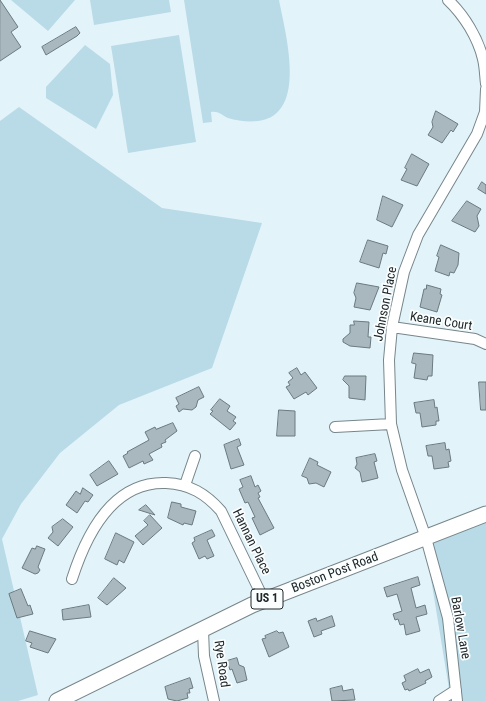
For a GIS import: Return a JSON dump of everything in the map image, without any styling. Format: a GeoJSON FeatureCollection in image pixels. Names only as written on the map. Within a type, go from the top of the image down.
{"type":"FeatureCollection","features":[{"type":"Feature","properties":{"kind":"main road","name":"Boston Post Road"},"geometry":{"type":"LineString","coordinates":[[57,701],[264,600],[486,514]]}},
{"type":"Feature","properties":{"kind":"street"},"geometry":{"type":"LineString","coordinates":[[448,0],[472,32],[484,59],[486,84]]}},
{"type":"Feature","properties":{"kind":"street","name":"Johnson Place"},"geometry":{"type":"LineString","coordinates":[[426,538],[402,470],[391,424],[389,360],[392,327],[404,272],[418,235],[477,134],[485,112],[486,90]]}},
{"type":"Feature","properties":{"kind":"street","name":"Keane Court"},"geometry":{"type":"LineString","coordinates":[[392,327],[475,339],[486,344]]}},
{"type":"Feature","properties":{"kind":"street"},"geometry":{"type":"LineString","coordinates":[[336,427],[391,424]]}},
{"type":"Feature","properties":{"kind":"street"},"geometry":{"type":"LineString","coordinates":[[185,485],[195,456]]}},
{"type":"Feature","properties":{"kind":"street","name":"Hannan Place"},"geometry":{"type":"LineString","coordinates":[[72,579],[80,556],[93,529],[107,510],[120,497],[132,489],[148,484],[160,483],[185,485],[199,491],[211,499],[222,511],[264,600]]}},
{"type":"Feature","properties":{"kind":"street","name":"Barlow Lane"},"geometry":{"type":"LineString","coordinates":[[426,538],[448,618],[457,701]]}},
{"type":"Feature","properties":{"kind":"street","name":"Rye Road"},"geometry":{"type":"LineString","coordinates":[[203,630],[204,656],[214,701]]}},
{"type":"Feature","properties":{"kind":"street"},"geometry":{"type":"LineString","coordinates":[[439,701],[456,690]]}},
{"type":"Feature","properties":{"kind":"shaded area"},"geometry":{"type":"Polygon","coordinates":[[[11,0],[75,0],[48,31],[11,0]]]}},
{"type":"Feature","properties":{"kind":"shaded area"},"geometry":{"type":"Polygon","coordinates":[[[90,0],[169,0],[171,12],[94,25],[90,0]]]}},
{"type":"Feature","properties":{"kind":"shaded area"},"geometry":{"type":"Polygon","coordinates":[[[184,0],[279,0],[290,70],[289,89],[284,104],[274,115],[258,121],[239,121],[211,112],[212,122],[203,123],[184,0]]]}},
{"type":"Feature","properties":{"kind":"shaded area"},"geometry":{"type":"Polygon","coordinates":[[[179,35],[196,142],[128,153],[111,46],[179,35]]]}},
{"type":"Feature","properties":{"kind":"shaded area"},"geometry":{"type":"Polygon","coordinates":[[[85,45],[110,64],[113,95],[96,129],[46,98],[46,87],[85,45]]]}},
{"type":"Feature","properties":{"kind":"shaded area"},"geometry":{"type":"Polygon","coordinates":[[[19,107],[162,208],[262,223],[212,368],[119,405],[60,453],[21,504],[2,539],[38,695],[18,701],[0,701],[0,121],[19,107]]]}},
{"type":"Feature","properties":{"kind":"shaded area"},"geometry":{"type":"Polygon","coordinates":[[[486,511],[486,701],[451,701],[423,530],[426,538],[486,511]]]}},
{"type":"Feature","properties":{"kind":"building"},"geometry":{"type":"Polygon","coordinates":[[[0,0],[18,27],[11,32],[21,47],[0,61],[0,0]]]}},
{"type":"Feature","properties":{"kind":"building"},"geometry":{"type":"Polygon","coordinates":[[[76,27],[80,33],[77,36],[46,55],[42,47],[76,27]]]}},
{"type":"Feature","properties":{"kind":"building"},"geometry":{"type":"Polygon","coordinates":[[[436,111],[458,124],[453,132],[451,130],[442,143],[428,135],[433,127],[432,122],[436,111]]]}},
{"type":"Feature","properties":{"kind":"building"},"geometry":{"type":"Polygon","coordinates":[[[412,154],[429,164],[417,186],[401,180],[407,169],[405,168],[412,154]]]}},
{"type":"Feature","properties":{"kind":"building"},"geometry":{"type":"Polygon","coordinates":[[[482,182],[486,185],[486,194],[478,189],[482,182]]]}},
{"type":"Feature","properties":{"kind":"building"},"geometry":{"type":"Polygon","coordinates":[[[383,196],[403,205],[392,227],[377,220],[383,196]]]}},
{"type":"Feature","properties":{"kind":"building"},"geometry":{"type":"Polygon","coordinates":[[[467,201],[481,209],[477,216],[479,226],[475,232],[452,221],[467,201]]]}},
{"type":"Feature","properties":{"kind":"building"},"geometry":{"type":"Polygon","coordinates":[[[368,240],[388,246],[386,254],[383,253],[379,268],[360,262],[368,240]]]}},
{"type":"Feature","properties":{"kind":"building"},"geometry":{"type":"Polygon","coordinates":[[[441,245],[459,253],[458,265],[454,273],[450,272],[449,276],[435,271],[439,257],[437,256],[441,245]]]}},
{"type":"Feature","properties":{"kind":"building"},"geometry":{"type":"Polygon","coordinates":[[[357,283],[379,287],[370,310],[354,307],[356,298],[354,293],[357,283]]]}},
{"type":"Feature","properties":{"kind":"building"},"geometry":{"type":"Polygon","coordinates":[[[427,285],[441,289],[440,294],[442,295],[437,312],[420,307],[424,289],[426,289],[427,285]]]}},
{"type":"Feature","properties":{"kind":"building"},"geometry":{"type":"Polygon","coordinates":[[[354,321],[369,322],[368,337],[371,337],[370,348],[350,346],[343,342],[343,339],[350,333],[350,325],[354,325],[354,321]]]}},
{"type":"Feature","properties":{"kind":"building"},"geometry":{"type":"Polygon","coordinates":[[[414,353],[433,355],[432,376],[428,376],[427,380],[414,378],[416,364],[412,363],[414,353]]]}},
{"type":"Feature","properties":{"kind":"building"},"geometry":{"type":"Polygon","coordinates":[[[297,368],[301,375],[305,372],[317,388],[308,395],[306,392],[294,399],[286,387],[290,385],[288,382],[293,378],[289,373],[297,368]]]}},
{"type":"Feature","properties":{"kind":"building"},"geometry":{"type":"Polygon","coordinates":[[[345,376],[366,376],[365,400],[349,398],[349,386],[343,380],[345,376]]]}},
{"type":"Feature","properties":{"kind":"building"},"geometry":{"type":"Polygon","coordinates":[[[479,382],[486,382],[486,410],[481,410],[479,382]]]}},
{"type":"Feature","properties":{"kind":"building"},"geometry":{"type":"Polygon","coordinates":[[[199,387],[204,397],[198,400],[196,407],[192,410],[183,409],[179,412],[176,406],[179,404],[176,398],[199,387]]]}},
{"type":"Feature","properties":{"kind":"building"},"geometry":{"type":"Polygon","coordinates":[[[220,399],[230,406],[227,411],[236,417],[233,421],[236,423],[230,430],[210,414],[213,411],[211,410],[220,399]]]}},
{"type":"Feature","properties":{"kind":"building"},"geometry":{"type":"Polygon","coordinates":[[[434,400],[435,408],[437,407],[439,421],[436,421],[436,425],[422,427],[420,413],[416,413],[414,403],[434,400]]]}},
{"type":"Feature","properties":{"kind":"building"},"geometry":{"type":"Polygon","coordinates":[[[279,410],[295,411],[295,436],[277,436],[279,410]]]}},
{"type":"Feature","properties":{"kind":"building"},"geometry":{"type":"Polygon","coordinates":[[[173,423],[177,431],[165,440],[166,442],[161,444],[162,447],[149,454],[153,460],[144,464],[143,461],[129,468],[123,456],[128,453],[127,452],[149,440],[145,432],[155,427],[156,429],[173,423]]]}},
{"type":"Feature","properties":{"kind":"building"},"geometry":{"type":"Polygon","coordinates":[[[239,439],[241,445],[237,447],[244,465],[231,469],[224,445],[239,439]]]}},
{"type":"Feature","properties":{"kind":"building"},"geometry":{"type":"Polygon","coordinates":[[[445,443],[446,450],[449,449],[451,461],[448,462],[449,467],[434,469],[432,456],[428,456],[426,446],[445,443]]]}},
{"type":"Feature","properties":{"kind":"building"},"geometry":{"type":"Polygon","coordinates":[[[375,454],[377,461],[374,462],[378,478],[362,482],[360,472],[355,468],[357,464],[356,458],[375,454]]]}},
{"type":"Feature","properties":{"kind":"building"},"geometry":{"type":"Polygon","coordinates":[[[310,458],[318,462],[317,465],[331,472],[324,487],[316,483],[309,484],[307,478],[302,476],[310,458]]]}},
{"type":"Feature","properties":{"kind":"building"},"geometry":{"type":"Polygon","coordinates":[[[109,461],[118,474],[97,486],[90,475],[109,461]]]}},
{"type":"Feature","properties":{"kind":"building"},"geometry":{"type":"Polygon","coordinates":[[[251,476],[255,487],[258,485],[261,491],[258,493],[260,497],[258,498],[274,528],[260,535],[252,518],[255,517],[248,502],[245,503],[239,489],[243,487],[240,480],[251,476]]]}},
{"type":"Feature","properties":{"kind":"building"},"geometry":{"type":"Polygon","coordinates":[[[83,488],[93,495],[88,502],[85,501],[77,513],[66,505],[76,491],[80,494],[83,488]]]}},
{"type":"Feature","properties":{"kind":"building"},"geometry":{"type":"Polygon","coordinates":[[[172,502],[181,504],[181,507],[196,511],[192,525],[184,523],[183,525],[168,518],[172,502]]]}},
{"type":"Feature","properties":{"kind":"building"},"geometry":{"type":"Polygon","coordinates":[[[146,505],[155,515],[139,510],[146,505]]]}},
{"type":"Feature","properties":{"kind":"building"},"geometry":{"type":"Polygon","coordinates":[[[150,515],[162,528],[143,545],[135,536],[148,525],[144,521],[150,515]]]}},
{"type":"Feature","properties":{"kind":"building"},"geometry":{"type":"Polygon","coordinates":[[[63,519],[73,527],[58,546],[48,538],[53,532],[52,527],[63,519]]]}},
{"type":"Feature","properties":{"kind":"building"},"geometry":{"type":"Polygon","coordinates":[[[212,530],[215,536],[207,540],[214,556],[207,559],[205,556],[199,559],[192,543],[195,541],[194,538],[212,530]]]}},
{"type":"Feature","properties":{"kind":"building"},"geometry":{"type":"Polygon","coordinates":[[[116,533],[134,542],[124,563],[119,560],[117,565],[105,559],[116,533]]]}},
{"type":"Feature","properties":{"kind":"building"},"geometry":{"type":"Polygon","coordinates":[[[37,546],[45,549],[38,567],[40,570],[35,574],[22,568],[32,548],[35,549],[37,546]]]}},
{"type":"Feature","properties":{"kind":"building"},"geometry":{"type":"Polygon","coordinates":[[[418,577],[420,585],[411,588],[416,608],[425,605],[427,614],[416,617],[420,631],[406,635],[404,624],[400,625],[398,619],[395,620],[393,614],[402,611],[397,594],[387,597],[384,588],[418,577]]]}},
{"type":"Feature","properties":{"kind":"building"},"geometry":{"type":"Polygon","coordinates":[[[114,578],[126,588],[107,605],[98,598],[114,578]]]}},
{"type":"Feature","properties":{"kind":"building"},"geometry":{"type":"Polygon","coordinates":[[[21,589],[33,614],[17,618],[9,594],[21,589]]]}},
{"type":"Feature","properties":{"kind":"building"},"geometry":{"type":"Polygon","coordinates":[[[89,605],[91,617],[63,620],[62,610],[89,605]]]}},
{"type":"Feature","properties":{"kind":"building"},"geometry":{"type":"Polygon","coordinates":[[[332,616],[335,626],[321,631],[322,634],[314,637],[308,621],[316,618],[317,621],[332,616]]]}},
{"type":"Feature","properties":{"kind":"building"},"geometry":{"type":"Polygon","coordinates":[[[30,631],[56,639],[48,653],[30,647],[32,643],[26,641],[30,631]]]}},
{"type":"Feature","properties":{"kind":"building"},"geometry":{"type":"Polygon","coordinates":[[[277,631],[279,633],[283,632],[289,647],[269,657],[262,639],[266,638],[265,636],[277,631]]]}},
{"type":"Feature","properties":{"kind":"building"},"geometry":{"type":"Polygon","coordinates":[[[237,658],[239,665],[244,667],[247,680],[237,683],[232,669],[230,670],[227,661],[237,658]]]}},
{"type":"Feature","properties":{"kind":"building"},"geometry":{"type":"Polygon","coordinates":[[[418,669],[420,673],[429,669],[432,677],[425,681],[426,683],[409,691],[408,689],[405,690],[402,683],[406,681],[404,676],[418,669]]]}},
{"type":"Feature","properties":{"kind":"building"},"geometry":{"type":"Polygon","coordinates":[[[190,678],[193,688],[189,689],[190,693],[187,693],[188,698],[177,701],[168,699],[165,687],[190,678]]]}},
{"type":"Feature","properties":{"kind":"building"},"geometry":{"type":"Polygon","coordinates":[[[342,686],[343,691],[353,689],[355,700],[332,701],[330,689],[342,686]]]}}]}
